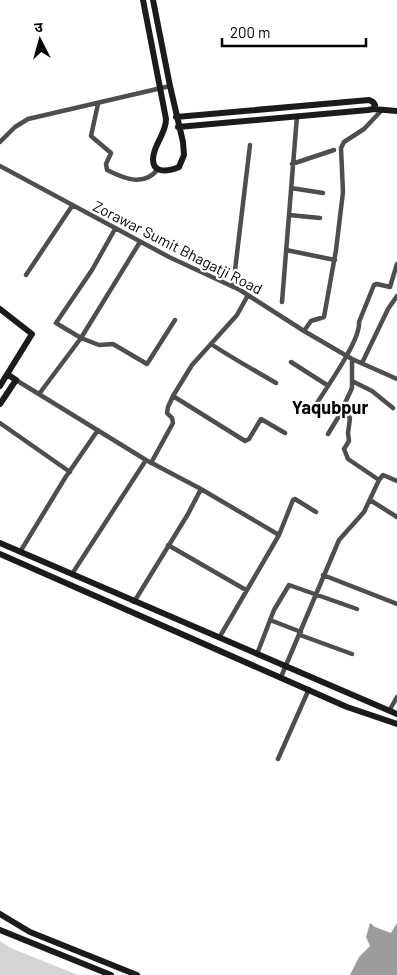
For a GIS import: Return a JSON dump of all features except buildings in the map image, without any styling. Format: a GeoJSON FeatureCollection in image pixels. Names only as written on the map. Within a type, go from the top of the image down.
{"type":"FeatureCollection","features":[{"type":"Feature","properties":{"kind":"street"},"geometry":{"type":"LineString","coordinates":[[142,0],[166,119],[166,125],[154,153],[153,161],[155,167],[160,171],[179,167],[184,155],[183,142],[178,127],[153,0]]}},
{"type":"Feature","properties":{"kind":"street"},"geometry":{"type":"LineString","coordinates":[[0,142],[16,126],[28,119],[170,86]]}},
{"type":"Feature","properties":{"kind":"street"},"geometry":{"type":"LineString","coordinates":[[176,117],[368,100],[373,102],[375,106],[373,109]]}},
{"type":"Feature","properties":{"kind":"street"},"geometry":{"type":"LineString","coordinates":[[98,104],[91,136],[111,153],[106,164],[107,170],[132,179],[143,180],[152,177],[158,169]]}},
{"type":"Feature","properties":{"kind":"street"},"geometry":{"type":"LineString","coordinates":[[178,127],[373,109],[397,111]]}},
{"type":"Feature","properties":{"kind":"street"},"geometry":{"type":"LineString","coordinates":[[304,331],[312,321],[324,317],[335,260],[343,192],[341,148],[344,142],[364,128],[381,111]]}},
{"type":"Feature","properties":{"kind":"street"},"geometry":{"type":"LineString","coordinates":[[282,302],[297,116]]}},
{"type":"Feature","properties":{"kind":"street"},"geometry":{"type":"LineString","coordinates":[[233,287],[250,145]]}},
{"type":"Feature","properties":{"kind":"street"},"geometry":{"type":"LineString","coordinates":[[292,164],[334,150]]}},
{"type":"Feature","properties":{"kind":"street","name":"Zorawar Sumit Bhagatji Road"},"geometry":{"type":"LineString","coordinates":[[0,166],[115,229],[248,295],[352,359],[397,380]]}},
{"type":"Feature","properties":{"kind":"street"},"geometry":{"type":"LineString","coordinates":[[291,188],[323,193]]}},
{"type":"Feature","properties":{"kind":"street"},"geometry":{"type":"LineString","coordinates":[[26,275],[72,206]]}},
{"type":"Feature","properties":{"kind":"street"},"geometry":{"type":"LineString","coordinates":[[288,215],[320,218]]}},
{"type":"Feature","properties":{"kind":"street"},"geometry":{"type":"LineString","coordinates":[[115,229],[92,270],[56,323],[82,338],[102,346],[113,344],[147,364],[175,320]]}},
{"type":"Feature","properties":{"kind":"street"},"geometry":{"type":"LineString","coordinates":[[39,394],[82,338],[140,242]]}},
{"type":"Feature","properties":{"kind":"street"},"geometry":{"type":"LineString","coordinates":[[286,250],[335,260]]}},
{"type":"Feature","properties":{"kind":"street"},"geometry":{"type":"LineString","coordinates":[[312,411],[354,343],[360,327],[359,322],[374,285],[390,287],[397,264]]}},
{"type":"Feature","properties":{"kind":"street"},"geometry":{"type":"LineString","coordinates":[[151,463],[173,423],[172,418],[167,413],[173,396],[197,358],[237,316],[248,295]]}},
{"type":"Feature","properties":{"kind":"street"},"geometry":{"type":"LineString","coordinates":[[362,363],[397,296]]}},
{"type":"Feature","properties":{"kind":"street"},"geometry":{"type":"LineString","coordinates":[[0,309],[32,334],[0,386]]}},
{"type":"Feature","properties":{"kind":"street"},"geometry":{"type":"LineString","coordinates":[[211,344],[276,383]]}},
{"type":"Feature","properties":{"kind":"street"},"geometry":{"type":"LineString","coordinates":[[328,434],[343,409],[352,388],[352,359]]}},
{"type":"Feature","properties":{"kind":"street"},"geometry":{"type":"LineString","coordinates":[[291,362],[327,385]]}},
{"type":"Feature","properties":{"kind":"street"},"geometry":{"type":"LineString","coordinates":[[6,376],[10,376],[151,463],[201,489],[279,535]]}},
{"type":"Feature","properties":{"kind":"street"},"geometry":{"type":"LineString","coordinates":[[0,404],[16,380]]}},
{"type":"Feature","properties":{"kind":"street"},"geometry":{"type":"LineString","coordinates":[[352,381],[372,391],[393,408]]}},
{"type":"Feature","properties":{"kind":"street"},"geometry":{"type":"LineString","coordinates":[[173,396],[245,441],[249,439],[262,419],[285,433]]}},
{"type":"Feature","properties":{"kind":"street"},"geometry":{"type":"LineString","coordinates":[[343,409],[350,418],[349,441],[344,449],[348,459],[379,480]]}},
{"type":"Feature","properties":{"kind":"street"},"geometry":{"type":"LineString","coordinates":[[0,423],[70,472]]}},
{"type":"Feature","properties":{"kind":"street"},"geometry":{"type":"LineString","coordinates":[[20,552],[98,430]]}},
{"type":"Feature","properties":{"kind":"street"},"geometry":{"type":"LineString","coordinates":[[72,574],[146,460]]}},
{"type":"Feature","properties":{"kind":"street"},"geometry":{"type":"LineString","coordinates":[[282,677],[339,540],[364,512],[383,475],[397,482]]}},
{"type":"Feature","properties":{"kind":"street"},"geometry":{"type":"LineString","coordinates":[[134,602],[188,514],[201,489]]}},
{"type":"Feature","properties":{"kind":"street"},"geometry":{"type":"LineString","coordinates":[[219,638],[279,535],[294,500],[316,512]]}},
{"type":"Feature","properties":{"kind":"street"},"geometry":{"type":"LineString","coordinates":[[370,500],[397,517]]}},
{"type":"Feature","properties":{"kind":"street"},"geometry":{"type":"LineString","coordinates":[[0,543],[397,714]]}},
{"type":"Feature","properties":{"kind":"street"},"geometry":{"type":"LineString","coordinates":[[168,545],[246,590]]}},
{"type":"Feature","properties":{"kind":"street"},"geometry":{"type":"LineString","coordinates":[[0,554],[347,707],[397,724]]}},
{"type":"Feature","properties":{"kind":"street"},"geometry":{"type":"LineString","coordinates":[[323,575],[397,604]]}},
{"type":"Feature","properties":{"kind":"street"},"geometry":{"type":"LineString","coordinates":[[257,654],[270,620],[285,589],[289,585],[357,609]]}},
{"type":"Feature","properties":{"kind":"street"},"geometry":{"type":"LineString","coordinates":[[270,620],[352,654]]}},
{"type":"Feature","properties":{"kind":"street"},"geometry":{"type":"LineString","coordinates":[[278,759],[309,689]]}},
{"type":"Feature","properties":{"kind":"street"},"geometry":{"type":"LineString","coordinates":[[389,711],[397,696]]}},
{"type":"Feature","properties":{"kind":"street"},"geometry":{"type":"LineString","coordinates":[[0,914],[30,932],[137,975]]}},
{"type":"Feature","properties":{"kind":"street"},"geometry":{"type":"LineString","coordinates":[[0,930],[111,975]]}},
{"type":"Feature","properties":{"kind":"shaded area"},"geometry":{"type":"Polygon","coordinates":[[[370,923],[391,933],[397,923],[397,975],[350,975],[359,957],[370,946],[366,937],[370,923]]]}},
{"type":"Feature","properties":{"kind":"shaded area"},"geometry":{"type":"Polygon","coordinates":[[[0,941],[13,949],[78,975],[0,975],[0,941]]]}},
{"type":"Feature","properties":{"kind":"district","name":"Yaqubpur"},"geometry":{"type":"Point","coordinates":[330,407]}}]}
